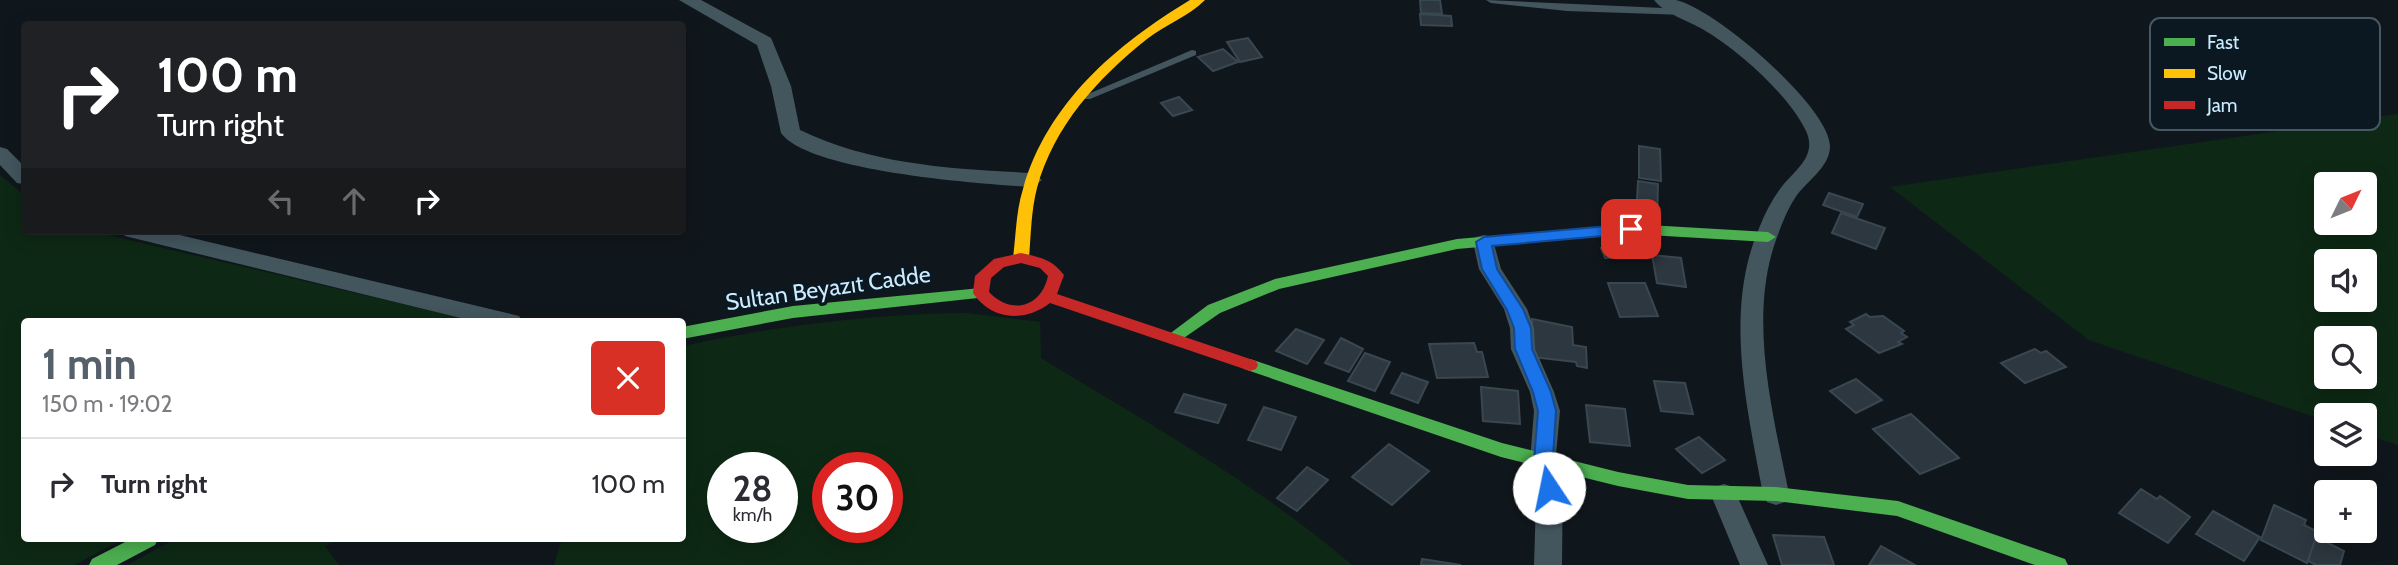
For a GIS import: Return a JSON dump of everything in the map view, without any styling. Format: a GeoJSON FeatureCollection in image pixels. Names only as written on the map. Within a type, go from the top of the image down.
{"type":"FeatureCollection","features":[{"type":"Feature","properties":{"kind":"street"},"geometry":{"type":"LineString","coordinates":[[688,0],[765,42],[781,86],[791,133],[815,147],[941,175],[1032,180]]}},
{"type":"Feature","properties":{"kind":"street"},"geometry":{"type":"LineString","coordinates":[[1021,258],[1032,180],[1079,100],[1107,68],[1145,34],[1199,0]]}},
{"type":"Feature","properties":{"kind":"street"},"geometry":{"type":"LineString","coordinates":[[1663,0],[1724,35],[1754,59],[1780,84],[1816,131],[1820,144],[1818,157],[1787,195],[1758,262],[1753,326],[1763,424],[1776,494]]}},
{"type":"Feature","properties":{"kind":"street"},"geometry":{"type":"LineString","coordinates":[[0,153],[21,175]]}},
{"type":"Feature","properties":{"kind":"street"},"geometry":{"type":"LineString","coordinates":[[1172,338],[1214,309],[1275,284],[1457,244],[1631,229],[1768,237]]}},
{"type":"Feature","properties":{"kind":"street"},"geometry":{"type":"LineString","coordinates":[[150,235],[494,318]]}},
{"type":"Feature","properties":{"kind":"street"},"geometry":{"type":"LineString","coordinates":[[1484,242],[1490,269],[1515,309],[1522,328],[1523,349],[1542,392],[1547,411],[1548,565]]}},
{"type":"Feature","properties":{"kind":"street"},"geometry":{"type":"LineString","coordinates":[[1021,258],[1034,259],[1053,270],[1056,288],[1051,298],[1031,308],[1006,310],[985,300],[980,284],[989,269],[999,263],[1021,258]]}},
{"type":"Feature","properties":{"kind":"street","name":"Sultan Beyazıt Cadde"},"geometry":{"type":"LineString","coordinates":[[686,332],[793,312],[981,293]]}},
{"type":"Feature","properties":{"kind":"street"},"geometry":{"type":"LineString","coordinates":[[1051,298],[1546,462],[1652,486],[1724,495],[1776,494],[1898,509],[2059,565]]}},
{"type":"Feature","properties":{"kind":"street"},"geometry":{"type":"LineString","coordinates":[[1724,495],[1754,565]]}},
{"type":"Feature","properties":{"kind":"street"},"geometry":{"type":"LineString","coordinates":[[99,565],[142,542]]}},
{"type":"Feature","properties":{"kind":"lane"},"geometry":{"type":"LineString","coordinates":[[1490,0],[1594,10],[1685,12]]}},
{"type":"Feature","properties":{"kind":"lane"},"geometry":{"type":"LineString","coordinates":[[1079,100],[1192,53]]}},
{"type":"Feature","properties":{"kind":"green space"},"geometry":{"type":"Polygon","coordinates":[[[2398,114],[2398,445],[2377,438],[2377,403],[2314,403],[2314,417],[2089,340],[1890,187],[2287,130],[2380,130],[2380,117],[2398,114]]]}},
{"type":"Feature","properties":{"kind":"green space"},"geometry":{"type":"Polygon","coordinates":[[[0,175],[21,192],[21,235],[108,235],[462,318],[21,318],[21,542],[117,542],[74,565],[0,565],[0,175]]]}},
{"type":"Feature","properties":{"kind":"green space"},"geometry":{"type":"Polygon","coordinates":[[[967,313],[1040,322],[1041,358],[1240,481],[1352,565],[554,565],[561,542],[686,542],[686,345],[824,322],[967,313]]]}},
{"type":"Feature","properties":{"kind":"green space"},"geometry":{"type":"Polygon","coordinates":[[[169,542],[334,542],[325,546],[339,565],[127,565],[169,542]]]}},
{"type":"Feature","properties":{"kind":"building"},"geometry":{"type":"Polygon","coordinates":[[[1420,0],[1440,0],[1442,14],[1421,13],[1420,0]]]}},
{"type":"Feature","properties":{"kind":"building"},"geometry":{"type":"Polygon","coordinates":[[[1420,14],[1451,16],[1452,26],[1421,25],[1420,14]]]}},
{"type":"Feature","properties":{"kind":"building"},"geometry":{"type":"Polygon","coordinates":[[[1248,38],[1262,57],[1240,62],[1227,42],[1248,38]]]}},
{"type":"Feature","properties":{"kind":"building"},"geometry":{"type":"Polygon","coordinates":[[[1223,49],[1238,62],[1213,71],[1198,57],[1223,49]]]}},
{"type":"Feature","properties":{"kind":"building"},"geometry":{"type":"Polygon","coordinates":[[[1179,97],[1192,110],[1173,116],[1161,103],[1179,97]]]}},
{"type":"Feature","properties":{"kind":"building"},"geometry":{"type":"Polygon","coordinates":[[[1639,146],[1660,149],[1661,181],[1639,178],[1639,146]]]}},
{"type":"Feature","properties":{"kind":"building"},"geometry":{"type":"Polygon","coordinates":[[[1638,181],[1658,184],[1657,223],[1636,219],[1638,181]]]}},
{"type":"Feature","properties":{"kind":"building"},"geometry":{"type":"Polygon","coordinates":[[[1829,193],[1863,204],[1857,217],[1823,205],[1829,193]]]}},
{"type":"Feature","properties":{"kind":"building"},"geometry":{"type":"Polygon","coordinates":[[[1841,213],[1885,228],[1876,249],[1832,233],[1841,213]]]}},
{"type":"Feature","properties":{"kind":"building"},"geometry":{"type":"Polygon","coordinates":[[[1601,248],[1625,248],[1628,258],[1605,258],[1601,248]]]}},
{"type":"Feature","properties":{"kind":"building"},"geometry":{"type":"Polygon","coordinates":[[[1652,255],[1681,258],[1686,287],[1657,283],[1652,255]]]}},
{"type":"Feature","properties":{"kind":"building"},"geometry":{"type":"Polygon","coordinates":[[[1608,283],[1645,283],[1658,316],[1620,317],[1608,283]]]}},
{"type":"Feature","properties":{"kind":"building"},"geometry":{"type":"Polygon","coordinates":[[[1866,314],[1870,317],[1883,316],[1904,331],[1901,333],[1907,337],[1898,342],[1902,344],[1879,353],[1846,329],[1854,325],[1850,322],[1866,314]]]}},
{"type":"Feature","properties":{"kind":"building"},"geometry":{"type":"Polygon","coordinates":[[[1532,319],[1572,327],[1573,345],[1586,347],[1587,368],[1577,366],[1576,362],[1533,357],[1532,319]]]}},
{"type":"Feature","properties":{"kind":"building"},"geometry":{"type":"Polygon","coordinates":[[[1296,329],[1324,340],[1307,364],[1276,351],[1296,329]]]}},
{"type":"Feature","properties":{"kind":"building"},"geometry":{"type":"Polygon","coordinates":[[[1341,338],[1363,349],[1349,372],[1325,363],[1341,338]]]}},
{"type":"Feature","properties":{"kind":"building"},"geometry":{"type":"Polygon","coordinates":[[[1474,343],[1477,352],[1482,352],[1488,377],[1437,378],[1429,344],[1474,343]]]}},
{"type":"Feature","properties":{"kind":"building"},"geometry":{"type":"Polygon","coordinates":[[[2035,349],[2041,353],[2046,351],[2066,367],[2025,383],[2001,363],[2035,349]]]}},
{"type":"Feature","properties":{"kind":"building"},"geometry":{"type":"Polygon","coordinates":[[[1365,353],[1390,362],[1375,391],[1348,381],[1365,353]]]}},
{"type":"Feature","properties":{"kind":"building"},"geometry":{"type":"Polygon","coordinates":[[[1402,373],[1428,382],[1418,403],[1391,393],[1402,373]]]}},
{"type":"Feature","properties":{"kind":"building"},"geometry":{"type":"Polygon","coordinates":[[[1856,379],[1882,400],[1856,413],[1830,391],[1856,379]]]}},
{"type":"Feature","properties":{"kind":"building"},"geometry":{"type":"Polygon","coordinates":[[[1654,381],[1685,383],[1693,414],[1661,411],[1654,381]]]}},
{"type":"Feature","properties":{"kind":"building"},"geometry":{"type":"Polygon","coordinates":[[[1481,387],[1518,391],[1520,424],[1483,421],[1481,387]]]}},
{"type":"Feature","properties":{"kind":"building"},"geometry":{"type":"Polygon","coordinates":[[[1184,394],[1226,405],[1218,423],[1175,412],[1184,394]]]}},
{"type":"Feature","properties":{"kind":"building"},"geometry":{"type":"Polygon","coordinates":[[[1586,405],[1625,409],[1630,446],[1590,442],[1586,405]]]}},
{"type":"Feature","properties":{"kind":"building"},"geometry":{"type":"Polygon","coordinates":[[[1264,407],[1296,417],[1281,450],[1248,440],[1264,407]]]}},
{"type":"Feature","properties":{"kind":"building"},"geometry":{"type":"Polygon","coordinates":[[[1911,414],[1959,458],[1920,474],[1873,429],[1911,414]]]}},
{"type":"Feature","properties":{"kind":"building"},"geometry":{"type":"Polygon","coordinates":[[[1699,437],[1725,460],[1702,473],[1676,449],[1699,437]]]}},
{"type":"Feature","properties":{"kind":"building"},"geometry":{"type":"Polygon","coordinates":[[[1389,444],[1429,471],[1392,505],[1352,477],[1389,444]]]}},
{"type":"Feature","properties":{"kind":"building"},"geometry":{"type":"Polygon","coordinates":[[[1307,467],[1328,480],[1297,511],[1277,498],[1307,467]]]}},
{"type":"Feature","properties":{"kind":"building"},"geometry":{"type":"Polygon","coordinates":[[[2141,489],[2157,499],[2160,496],[2190,517],[2168,543],[2119,513],[2141,489]]]}},
{"type":"Feature","properties":{"kind":"building"},"geometry":{"type":"Polygon","coordinates":[[[2274,505],[2306,520],[2304,525],[2314,530],[2314,543],[2307,563],[2261,540],[2274,505]]]}},
{"type":"Feature","properties":{"kind":"building"},"geometry":{"type":"Polygon","coordinates":[[[2213,511],[2260,537],[2244,561],[2196,534],[2213,511]]]}},
{"type":"Feature","properties":{"kind":"building"},"geometry":{"type":"Polygon","coordinates":[[[1773,535],[1824,537],[1834,565],[1782,565],[1773,535]]]}},
{"type":"Feature","properties":{"kind":"building"},"geometry":{"type":"Polygon","coordinates":[[[2314,543],[2328,543],[2344,551],[2340,565],[2316,565],[2308,561],[2314,543]]]}},
{"type":"Feature","properties":{"kind":"building"},"geometry":{"type":"Polygon","coordinates":[[[1881,546],[1915,565],[1869,565],[1881,546]]]}},
{"type":"Feature","properties":{"kind":"building"},"geometry":{"type":"Polygon","coordinates":[[[1422,559],[1461,565],[1421,565],[1422,559]]]}},
{"type":"Feature","properties":{"kind":"traffic: fast"},"geometry":{"type":"LineString","coordinates":[[1172,338],[1214,309],[1275,284],[1457,244],[1631,229],[1768,237]]}},
{"type":"Feature","properties":{"kind":"traffic: fast"},"geometry":{"type":"LineString","coordinates":[[686,332],[793,312],[981,293]]}},
{"type":"Feature","properties":{"kind":"traffic: fast"},"geometry":{"type":"LineString","coordinates":[[1250,365],[1501,450],[1618,479],[1688,492],[1776,494],[1898,509],[2058,565]]}},
{"type":"Feature","properties":{"kind":"traffic: fast"},"geometry":{"type":"LineString","coordinates":[[99,565],[142,542]]}},
{"type":"Feature","properties":{"kind":"traffic: slow"},"geometry":{"type":"LineString","coordinates":[[1021,258],[1030,188],[1040,158],[1055,129],[1074,103],[1120,55],[1172,16],[1199,0]]}},
{"type":"Feature","properties":{"kind":"traffic: jam"},"geometry":{"type":"LineString","coordinates":[[1021,258],[1045,264],[1056,275],[1054,285],[1043,300],[1027,310],[1008,311],[998,308],[981,293],[983,276],[999,263],[1021,258]]}},
{"type":"Feature","properties":{"kind":"traffic: jam"},"geometry":{"type":"LineString","coordinates":[[1051,298],[1250,365]]}},
{"type":"Feature","properties":{"kind":"route"},"geometry":{"type":"LineString","coordinates":[[1549,488],[1550,463],[1543,461],[1547,411],[1542,392],[1523,349],[1522,328],[1515,309],[1498,286],[1490,269],[1484,242],[1631,229]]}}]}
